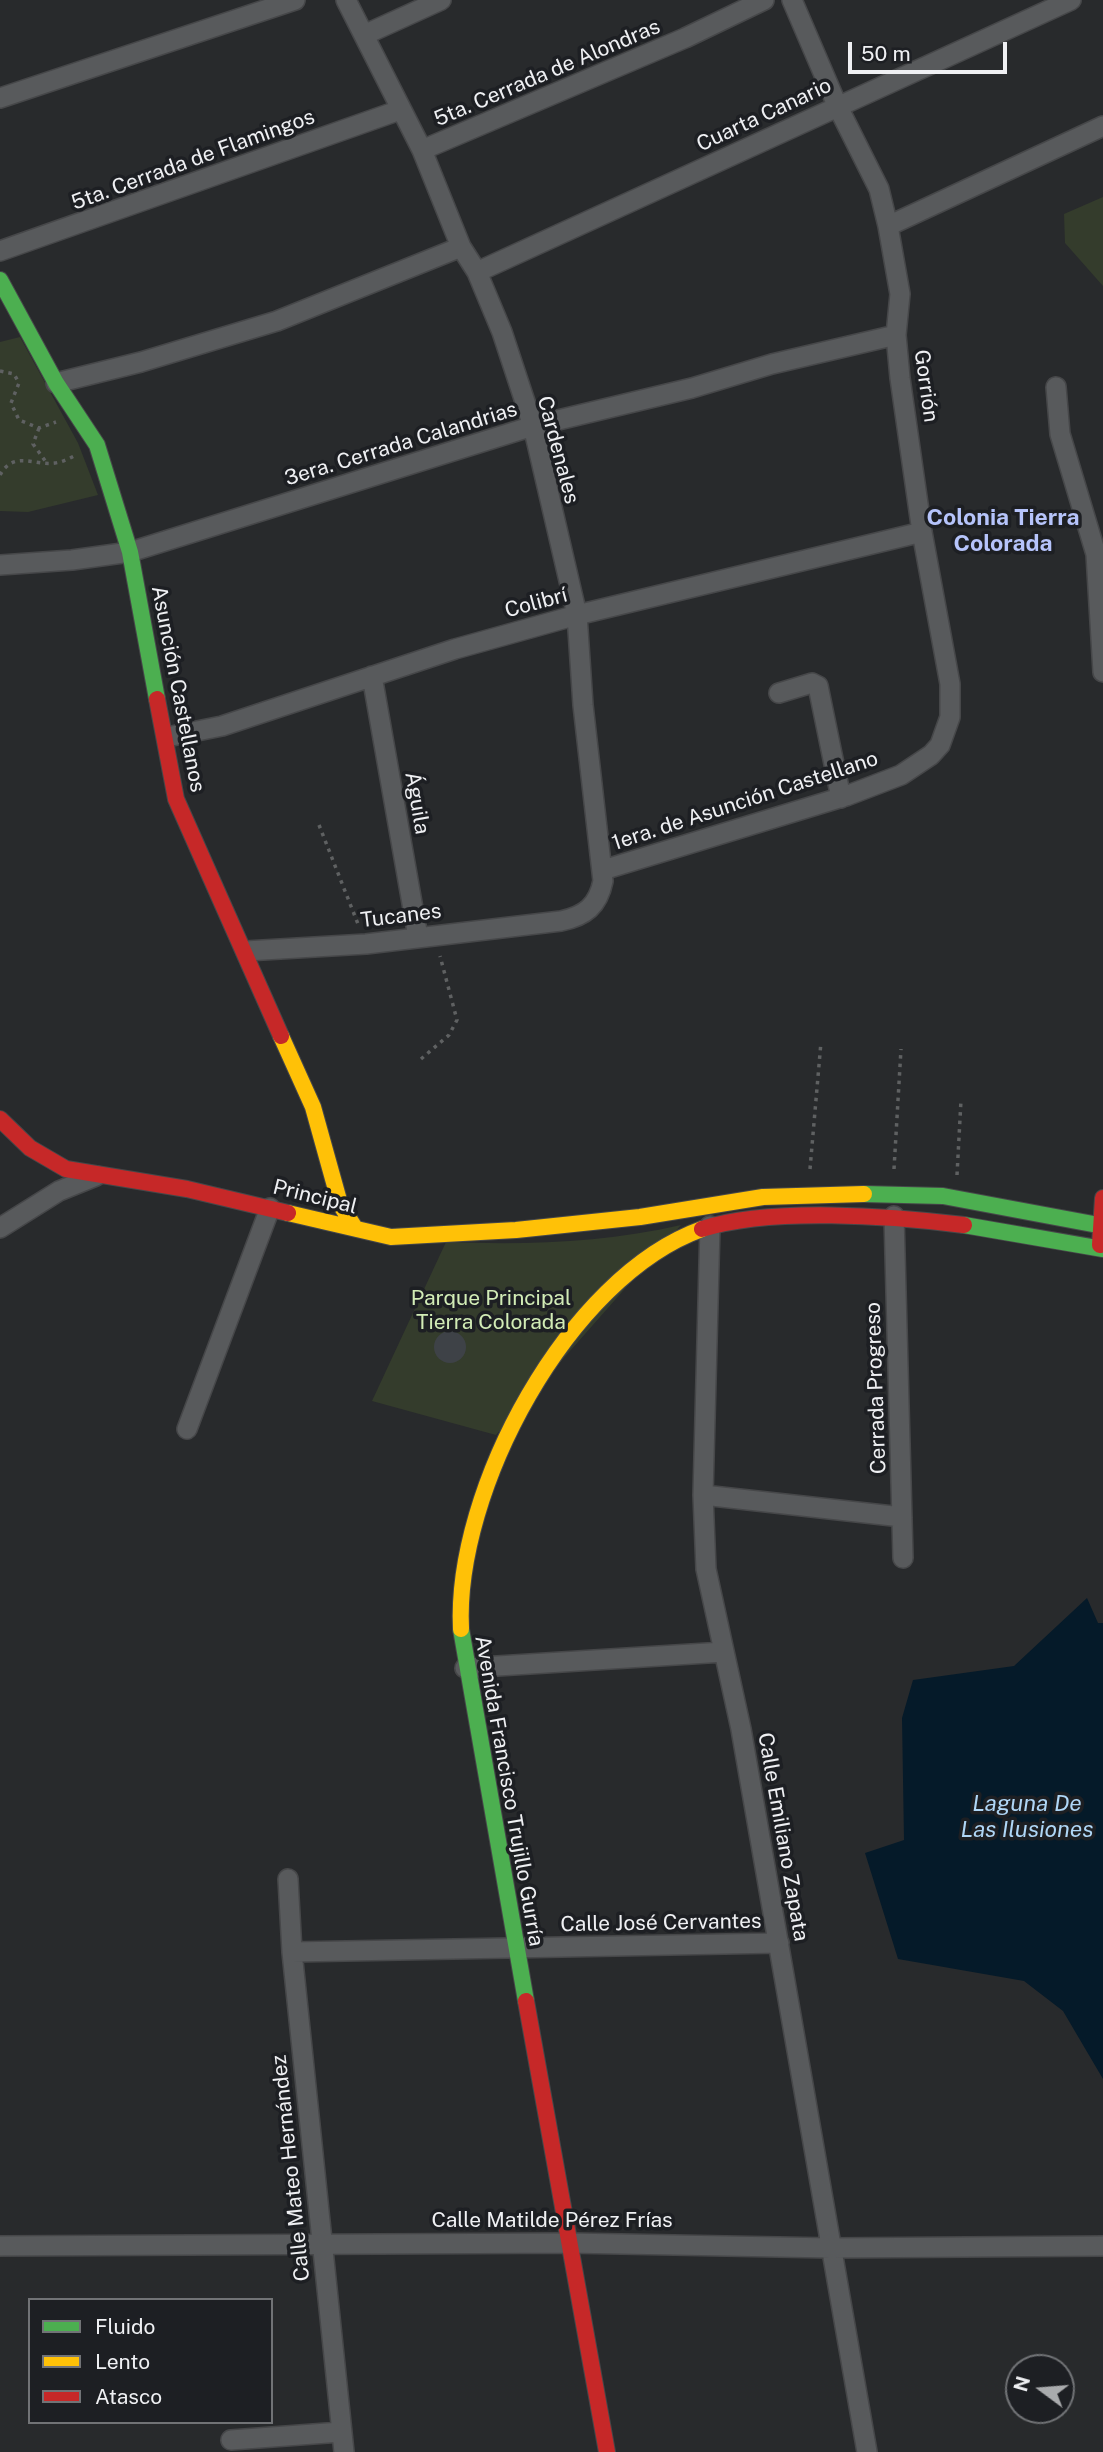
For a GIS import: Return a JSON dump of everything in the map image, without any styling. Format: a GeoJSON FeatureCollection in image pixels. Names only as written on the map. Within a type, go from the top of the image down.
{"type":"FeatureCollection","features":[{"type":"Feature","properties":{"kind":"main road","name":"Asunción Castellanos"},"geometry":{"type":"LineString","coordinates":[[0,280],[55,383],[97,444],[130,552],[151,675],[167,737],[176,799],[246,951],[313,1107],[340,1204],[355,1228]]}},
{"type":"Feature","properties":{"kind":"main road","name":"Principal"},"geometry":{"type":"LineString","coordinates":[[0,1119],[30,1148],[53,1164],[97,1175],[168,1185],[407,1238],[640,1217],[763,1196],[808,1193],[893,1193],[955,1197],[1103,1226]]}},
{"type":"Feature","properties":{"kind":"main road"},"geometry":{"type":"LineString","coordinates":[[1101,1249],[1103,1198]]}},
{"type":"Feature","properties":{"kind":"main road","name":"Avenida Francisco Trujillo Gurría"},"geometry":{"type":"LineString","coordinates":[[607,2452],[515,1950],[459,1622],[461,1571],[474,1514],[490,1472],[524,1407],[565,1343],[603,1297],[648,1257],[710,1226],[754,1219],[894,1216],[973,1225],[1101,1249]]}},
{"type":"Feature","properties":{"kind":"main road"},"geometry":{"type":"LineString","coordinates":[[640,1217],[655,1233],[656,1244],[648,1257]]}},
{"type":"Feature","properties":{"kind":"street"},"geometry":{"type":"LineString","coordinates":[[0,98],[295,0]]}},
{"type":"Feature","properties":{"kind":"street","name":"Cardenales"},"geometry":{"type":"LineString","coordinates":[[346,0],[422,150],[461,247],[477,272],[502,332],[533,426],[578,615],[583,705],[603,870],[596,903],[579,916],[561,921]]}},
{"type":"Feature","properties":{"kind":"street"},"geometry":{"type":"LineString","coordinates":[[364,34],[442,0]]}},
{"type":"Feature","properties":{"kind":"street","name":"5ta. Cerrada de Alondras"},"geometry":{"type":"LineString","coordinates":[[422,150],[685,38],[764,0]]}},
{"type":"Feature","properties":{"kind":"street","name":"Gorrión"},"geometry":{"type":"LineString","coordinates":[[792,0],[837,105],[878,189],[888,226],[900,294],[896,335],[922,532],[950,684],[950,717],[940,745],[932,755],[901,775]]}},
{"type":"Feature","properties":{"kind":"street","name":"Cuarta Canario"},"geometry":{"type":"LineString","coordinates":[[477,272],[1071,0]]}},
{"type":"Feature","properties":{"kind":"street","name":"5ta. Cerrada de Flamingos"},"geometry":{"type":"LineString","coordinates":[[0,251],[400,110]]}},
{"type":"Feature","properties":{"kind":"street"},"geometry":{"type":"LineString","coordinates":[[888,226],[1103,126]]}},
{"type":"Feature","properties":{"kind":"street"},"geometry":{"type":"LineString","coordinates":[[55,383],[141,362],[277,321],[461,247]]}},
{"type":"Feature","properties":{"kind":"street","name":"3era. Cerrada Calandrias"},"geometry":{"type":"LineString","coordinates":[[0,565],[72,560],[130,552],[533,426],[896,335]]}},
{"type":"Feature","properties":{"kind":"street"},"geometry":{"type":"LineString","coordinates":[[1056,387],[1060,434],[1100,560],[1103,671]]}},
{"type":"Feature","properties":{"kind":"street","name":"Colibrí"},"geometry":{"type":"LineString","coordinates":[[167,737],[222,726],[372,676],[578,615],[922,532]]}},
{"type":"Feature","properties":{"kind":"street","name":"Águila"},"geometry":{"type":"LineString","coordinates":[[372,676],[425,935]]}},
{"type":"Feature","properties":{"kind":"street"},"geometry":{"type":"LineString","coordinates":[[779,693],[812,683],[818,686],[841,798]]}},
{"type":"Feature","properties":{"kind":"street","name":"1era. de Asunción Castellano"},"geometry":{"type":"LineString","coordinates":[[603,870],[841,798],[901,775]]}},
{"type":"Feature","properties":{"kind":"street","name":"Tucanes"},"geometry":{"type":"LineString","coordinates":[[246,951],[366,944],[561,921]]}},
{"type":"Feature","properties":{"kind":"street"},"geometry":{"type":"LineString","coordinates":[[0,1228],[60,1191],[97,1175]]}},
{"type":"Feature","properties":{"kind":"street"},"geometry":{"type":"LineString","coordinates":[[187,1429],[270,1208]]}},
{"type":"Feature","properties":{"kind":"street","name":"Cerrada Progreso"},"geometry":{"type":"LineString","coordinates":[[894,1216],[903,1558]]}},
{"type":"Feature","properties":{"kind":"street","name":"Calle Emiliano Zapata"},"geometry":{"type":"LineString","coordinates":[[710,1226],[703,1495],[706,1569],[744,1741],[867,2452]]}},
{"type":"Feature","properties":{"kind":"street"},"geometry":{"type":"LineString","coordinates":[[703,1495],[902,1517]]}},
{"type":"Feature","properties":{"kind":"street"},"geometry":{"type":"LineString","coordinates":[[465,1668],[724,1652]]}},
{"type":"Feature","properties":{"kind":"street","name":"Calle Mateo Hernández"},"geometry":{"type":"LineString","coordinates":[[288,1879],[292,1952],[342,2442]]}},
{"type":"Feature","properties":{"kind":"street","name":"Calle José Cervantes"},"geometry":{"type":"LineString","coordinates":[[292,1952],[515,1950],[779,1943]]}},
{"type":"Feature","properties":{"kind":"street","name":"Calle Matilde Pérez Frías"},"geometry":{"type":"LineString","coordinates":[[0,2246],[569,2243],[831,2248],[1103,2246]]}},
{"type":"Feature","properties":{"kind":"street"},"geometry":{"type":"LineString","coordinates":[[230,2440],[342,2442]]}},
{"type":"Feature","properties":{"kind":"path"},"geometry":{"type":"LineString","coordinates":[[0,371],[15,374],[19,383],[12,398],[14,415],[25,424],[39,428],[48,427],[73,412]]}},
{"type":"Feature","properties":{"kind":"path"},"geometry":{"type":"LineString","coordinates":[[39,428],[33,444],[39,456],[48,463]]}},
{"type":"Feature","properties":{"kind":"path"},"geometry":{"type":"LineString","coordinates":[[0,475],[4,468],[14,461],[32,459],[48,463],[66,460],[97,444]]}},
{"type":"Feature","properties":{"kind":"path"},"geometry":{"type":"LineString","coordinates":[[319,825],[366,944]]}},
{"type":"Feature","properties":{"kind":"path"},"geometry":{"type":"LineString","coordinates":[[421,1059],[449,1035],[457,1020],[456,1006],[425,935]]}},
{"type":"Feature","properties":{"kind":"path"},"geometry":{"type":"LineString","coordinates":[[808,1193],[821,1042]]}},
{"type":"Feature","properties":{"kind":"path"},"geometry":{"type":"LineString","coordinates":[[893,1193],[901,1049]]}},
{"type":"Feature","properties":{"kind":"path"},"geometry":{"type":"LineString","coordinates":[[955,1197],[961,1100]]}},
{"type":"Feature","properties":{"kind":"green space"},"geometry":{"type":"Polygon","coordinates":[[[1103,197],[1103,286],[1065,243],[1064,214],[1103,197]]]}},
{"type":"Feature","properties":{"kind":"green space"},"geometry":{"type":"Polygon","coordinates":[[[20,337],[78,443],[98,495],[28,512],[0,511],[0,342],[20,337]]]}},
{"type":"Feature","properties":{"kind":"green space","name":"Parque Principal Tierra Colorada"},"geometry":{"type":"Polygon","coordinates":[[[681,1225],[496,1435],[372,1401],[446,1242],[505,1243],[594,1239],[681,1225]]]}},
{"type":"Feature","properties":{"kind":"water","name":"Laguna De Las Ilusiones"},"geometry":{"type":"Polygon","coordinates":[[[1087,1598],[1098,1623],[1103,1623],[1103,2079],[1063,2011],[1024,1981],[898,1959],[865,1853],[904,1840],[902,1718],[913,1680],[1014,1666],[1087,1598]]]}},
{"type":"Feature","properties":{"kind":"building"},"geometry":{"type":"Polygon","coordinates":[[[450,1331],[461,1336],[466,1347],[461,1358],[450,1363],[439,1358],[434,1347],[439,1336],[450,1331]]]}},
{"type":"Feature","properties":{"kind":"traffic: fast"},"geometry":{"type":"LineString","coordinates":[[0,280],[56,383],[97,445],[130,552],[157,699]]}},
{"type":"Feature","properties":{"kind":"traffic: fast"},"geometry":{"type":"LineString","coordinates":[[864,1194],[943,1196],[1103,1226]]}},
{"type":"Feature","properties":{"kind":"traffic: fast"},"geometry":{"type":"LineString","coordinates":[[964,1225],[1103,1249]]}},
{"type":"Feature","properties":{"kind":"traffic: fast"},"geometry":{"type":"LineString","coordinates":[[461,1629],[526,2001]]}},
{"type":"Feature","properties":{"kind":"traffic: slow"},"geometry":{"type":"LineString","coordinates":[[281,1036],[313,1107],[340,1204],[355,1228]]}},
{"type":"Feature","properties":{"kind":"traffic: slow"},"geometry":{"type":"LineString","coordinates":[[288,1213],[391,1237],[516,1230],[640,1217],[763,1197],[864,1194]]}},
{"type":"Feature","properties":{"kind":"traffic: slow"},"geometry":{"type":"LineString","coordinates":[[461,1629],[464,1574],[477,1515],[499,1454],[529,1395],[565,1340],[607,1292],[653,1254],[702,1229]]}},
{"type":"Feature","properties":{"kind":"traffic: jam"},"geometry":{"type":"LineString","coordinates":[[157,699],[176,799],[281,1036]]}},
{"type":"Feature","properties":{"kind":"traffic: jam"},"geometry":{"type":"LineString","coordinates":[[0,1119],[30,1148],[66,1169],[187,1189],[288,1213]]}},
{"type":"Feature","properties":{"kind":"traffic: jam"},"geometry":{"type":"LineString","coordinates":[[1100,1245],[1103,1198]]}},
{"type":"Feature","properties":{"kind":"traffic: jam"},"geometry":{"type":"LineString","coordinates":[[702,1229],[762,1218],[832,1215],[964,1225]]}},
{"type":"Feature","properties":{"kind":"traffic: jam"},"geometry":{"type":"LineString","coordinates":[[526,2001],[607,2452]]}},
{"type":"Feature","properties":{"kind":"district","name":"Colonia Tierra Colorada"},"geometry":{"type":"Point","coordinates":[1003,531]}}]}
